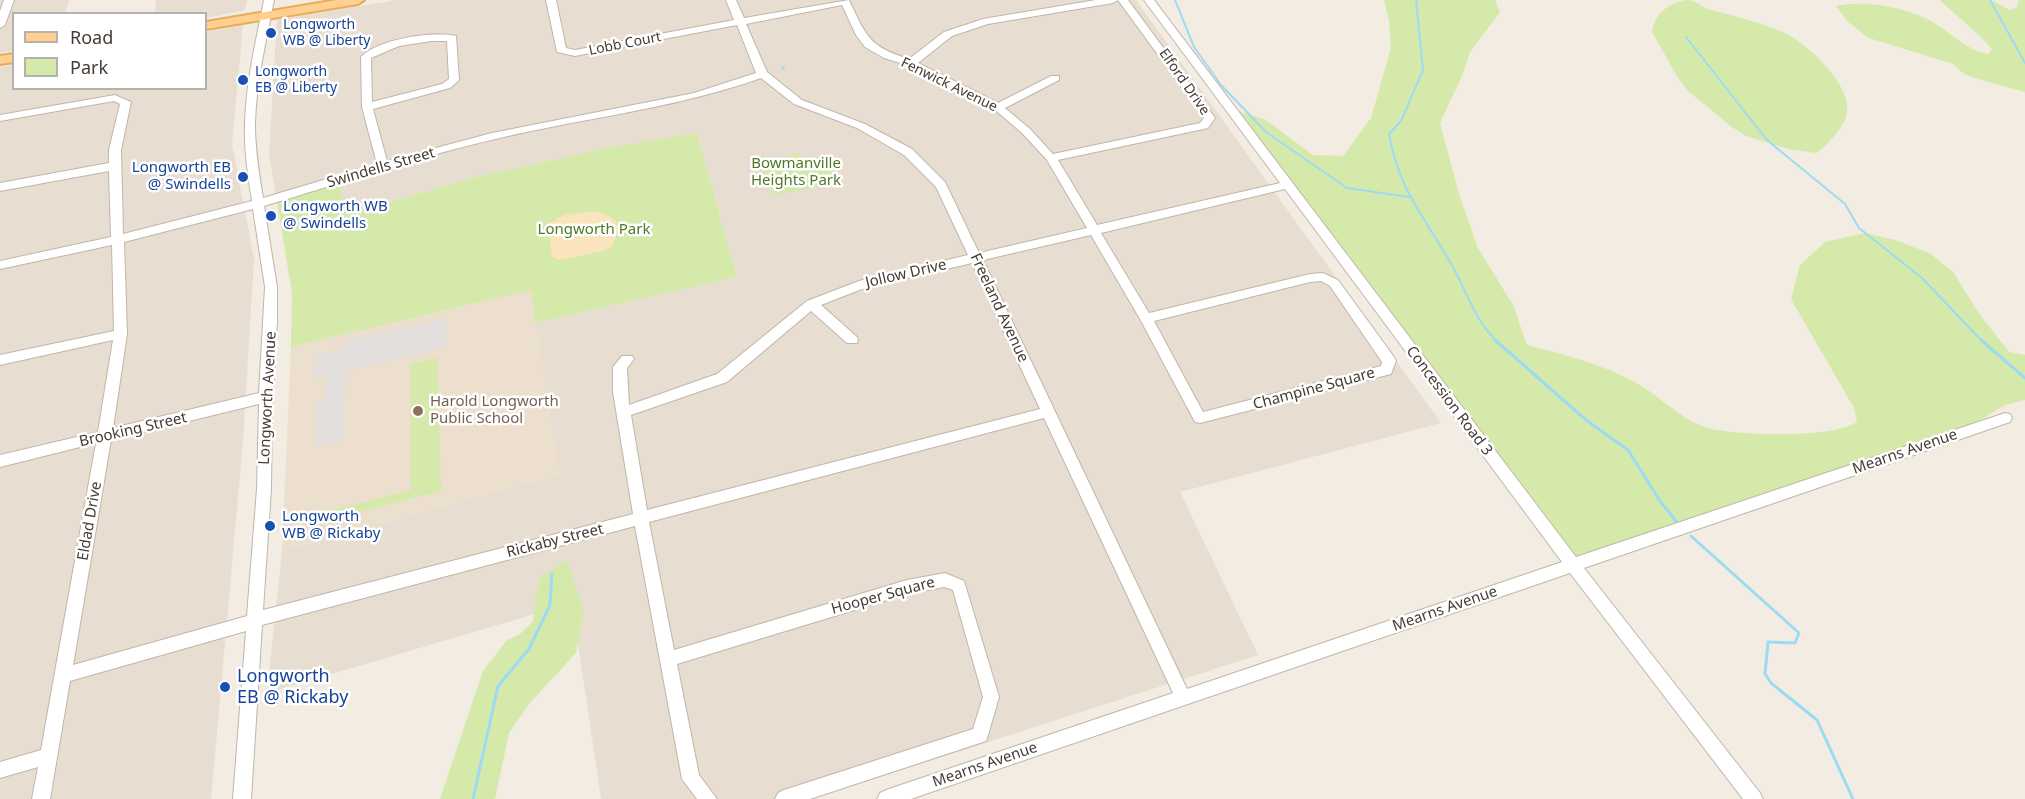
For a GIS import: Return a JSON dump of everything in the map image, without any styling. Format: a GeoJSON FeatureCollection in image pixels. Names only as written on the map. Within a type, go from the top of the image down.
{"type":"FeatureCollection","features":[{"type":"Feature","properties":{"kind":"main road"},"geometry":{"type":"LineString","coordinates":[[207,26],[358,0]]}},
{"type":"Feature","properties":{"kind":"street"},"geometry":{"type":"LineString","coordinates":[[0,25],[9,0]]}},
{"type":"Feature","properties":{"kind":"street","name":"Longworth Avenue"},"geometry":{"type":"LineString","coordinates":[[242,799],[264,489],[266,398],[271,337],[271,287],[251,158],[250,123],[254,81],[269,0]]}},
{"type":"Feature","properties":{"kind":"street","name":"Lobb Court"},"geometry":{"type":"LineString","coordinates":[[551,0],[561,50],[575,53],[738,22]]}},
{"type":"Feature","properties":{"kind":"street","name":"Freeland Avenue"},"geometry":{"type":"LineString","coordinates":[[731,0],[738,22],[762,74],[798,102],[861,126],[908,152],[941,185],[1183,697]]}},
{"type":"Feature","properties":{"kind":"street"},"geometry":{"type":"LineString","coordinates":[[911,63],[948,34],[986,21],[1113,0]]}},
{"type":"Feature","properties":{"kind":"street","name":"Elford Drive"},"geometry":{"type":"LineString","coordinates":[[1051,158],[1204,126],[1210,118],[1124,0]]}},
{"type":"Feature","properties":{"kind":"street","name":"Concession Road 3"},"geometry":{"type":"LineString","coordinates":[[1149,0],[1574,566],[1754,799]]}},
{"type":"Feature","properties":{"kind":"street"},"geometry":{"type":"LineString","coordinates":[[738,22],[844,1]]}},
{"type":"Feature","properties":{"kind":"street","name":"Fenwick Avenue"},"geometry":{"type":"LineString","coordinates":[[844,1],[869,45],[888,56],[911,63],[998,107],[1026,131],[1051,158],[1093,231]]}},
{"type":"Feature","properties":{"kind":"street"},"geometry":{"type":"LineString","coordinates":[[367,107],[446,86],[454,80],[452,38],[441,37],[379,47],[366,57],[367,107],[384,167]]}},
{"type":"Feature","properties":{"kind":"street","name":"Swindells Street"},"geometry":{"type":"LineString","coordinates":[[0,265],[117,241],[508,132],[683,100],[732,86],[762,74]]}},
{"type":"Feature","properties":{"kind":"street"},"geometry":{"type":"LineString","coordinates":[[998,107],[1055,78]]}},
{"type":"Feature","properties":{"kind":"street","name":"Eldad Drive"},"geometry":{"type":"LineString","coordinates":[[0,118],[115,98],[126,102],[115,150],[114,166],[122,334],[64,675],[40,799]]}},
{"type":"Feature","properties":{"kind":"street"},"geometry":{"type":"LineString","coordinates":[[0,187],[114,166]]}},
{"type":"Feature","properties":{"kind":"street","name":"Jollow Drive"},"geometry":{"type":"LineString","coordinates":[[623,412],[722,378],[811,304],[859,285],[1288,184]]}},
{"type":"Feature","properties":{"kind":"street","name":"Champine Square"},"geometry":{"type":"LineString","coordinates":[[1093,231],[1146,318],[1200,418],[1386,370],[1389,361],[1334,284],[1323,277],[1310,278],[1146,318]]}},
{"type":"Feature","properties":{"kind":"street"},"geometry":{"type":"LineString","coordinates":[[811,304],[852,340]]}},
{"type":"Feature","properties":{"kind":"street"},"geometry":{"type":"LineString","coordinates":[[0,360],[122,334]]}},
{"type":"Feature","properties":{"kind":"street"},"geometry":{"type":"LineString","coordinates":[[627,359],[620,367],[620,392],[641,520],[691,779],[708,799]]}},
{"type":"Feature","properties":{"kind":"street","name":"Brooking Street"},"geometry":{"type":"LineString","coordinates":[[0,461],[266,398]]}},
{"type":"Feature","properties":{"kind":"street","name":"Rickaby Street"},"geometry":{"type":"LineString","coordinates":[[64,675],[225,631],[255,619],[1048,412]]}},
{"type":"Feature","properties":{"kind":"street","name":"Mearns Avenue"},"geometry":{"type":"LineString","coordinates":[[886,799],[2005,418]]}},
{"type":"Feature","properties":{"kind":"street","name":"Hooper Square"},"geometry":{"type":"LineString","coordinates":[[668,659],[908,587],[945,579],[959,586],[991,697],[980,735],[784,799]]}},
{"type":"Feature","properties":{"kind":"street"},"geometry":{"type":"LineString","coordinates":[[0,770],[48,756]]}},
{"type":"Feature","properties":{"kind":"shaded area"},"geometry":{"type":"Polygon","coordinates":[[[0,0],[69,0],[65,12],[12,12],[12,51],[0,53],[0,0]]]}},
{"type":"Feature","properties":{"kind":"shaded area"},"geometry":{"type":"Polygon","coordinates":[[[156,0],[247,0],[245,10],[207,18],[207,12],[155,12],[156,0]]]}},
{"type":"Feature","properties":{"kind":"shaded area"},"geometry":{"type":"Polygon","coordinates":[[[397,0],[1136,0],[1441,423],[1180,492],[1258,655],[811,799],[601,799],[572,603],[267,693],[282,551],[559,474],[535,323],[737,277],[697,133],[611,147],[475,177],[346,215],[277,202],[269,155],[277,20],[397,0]]]}},
{"type":"Feature","properties":{"kind":"shaded area"},"geometry":{"type":"Polygon","coordinates":[[[243,25],[232,144],[254,259],[243,441],[211,799],[0,799],[0,67],[12,65],[12,90],[207,90],[207,32],[243,25]]]}},
{"type":"Feature","properties":{"kind":"shaded area","name":"Harold Longworth Public School"},"geometry":{"type":"Polygon","coordinates":[[[531,290],[559,474],[282,551],[291,347],[531,290]]]}},
{"type":"Feature","properties":{"kind":"shaded area"},"geometry":{"type":"Polygon","coordinates":[[[446,318],[447,347],[345,372],[343,440],[315,447],[317,402],[325,400],[326,376],[315,378],[315,356],[342,350],[343,342],[446,318]]]}},
{"type":"Feature","properties":{"kind":"green space"},"geometry":{"type":"Polygon","coordinates":[[[1384,0],[1495,0],[1500,12],[1470,52],[1462,76],[1440,123],[1459,194],[1478,248],[1513,305],[1527,345],[1582,360],[1635,382],[1704,427],[1759,434],[1782,434],[1827,431],[1844,427],[1857,422],[1854,408],[1791,299],[1800,265],[1825,242],[1865,233],[1896,240],[1931,254],[1953,272],[1980,315],[2009,352],[2025,355],[2025,400],[2005,405],[1977,422],[1771,505],[1580,561],[1563,546],[1233,119],[1238,111],[1266,120],[1313,155],[1343,156],[1371,118],[1391,48],[1389,20],[1384,0]]]}},
{"type":"Feature","properties":{"kind":"green space"},"geometry":{"type":"Polygon","coordinates":[[[1686,0],[1781,31],[1815,55],[1837,80],[1847,105],[1846,117],[1830,141],[1817,153],[1792,150],[1746,136],[1688,91],[1652,32],[1663,10],[1686,0]]]}},
{"type":"Feature","properties":{"kind":"green space"},"geometry":{"type":"Polygon","coordinates":[[[1940,0],[1991,0],[2010,10],[2017,7],[2019,0],[2025,0],[2025,92],[1981,80],[1964,74],[1953,64],[1869,38],[1848,22],[1836,6],[1872,4],[1909,12],[1938,25],[1972,49],[1988,54],[1992,49],[1940,0]]]}},
{"type":"Feature","properties":{"kind":"green space","name":"Longworth Park"},"geometry":{"type":"Polygon","coordinates":[[[697,133],[737,277],[535,323],[531,290],[291,347],[292,293],[277,202],[338,184],[346,215],[475,177],[611,147],[697,133]]]}},
{"type":"Feature","properties":{"kind":"green space","name":"Bowmanville Heights Park"},"geometry":{"type":"Polygon","coordinates":[[[795,153],[823,166],[844,182],[773,195],[764,167],[777,164],[795,153]]]}},
{"type":"Feature","properties":{"kind":"green space"},"geometry":{"type":"Polygon","coordinates":[[[437,358],[441,491],[309,525],[310,516],[411,490],[410,364],[437,358]]]}},
{"type":"Feature","properties":{"kind":"green space"},"geometry":{"type":"Polygon","coordinates":[[[567,560],[584,611],[576,653],[529,704],[509,733],[495,799],[440,799],[483,671],[507,640],[520,634],[533,621],[539,578],[567,560]]]}},
{"type":"Feature","properties":{"kind":"sand"},"geometry":{"type":"Polygon","coordinates":[[[593,211],[608,215],[616,222],[617,233],[612,247],[604,251],[559,260],[552,257],[549,232],[546,228],[548,224],[564,215],[593,211]]]}},
{"type":"Feature","properties":{"kind":"waterway"},"geometry":{"type":"LineString","coordinates":[[1175,0],[1194,47],[1221,85],[1266,132],[1347,188],[1409,197]]}},
{"type":"Feature","properties":{"kind":"waterway"},"geometry":{"type":"LineString","coordinates":[[1416,0],[1423,70],[1401,121],[1389,134],[1393,154],[1413,201],[1456,272],[1476,314],[1497,341]]}},
{"type":"Feature","properties":{"kind":"waterway"},"geometry":{"type":"LineString","coordinates":[[1990,0],[2025,63]]}},
{"type":"Feature","properties":{"kind":"waterway"},"geometry":{"type":"LineString","coordinates":[[1686,37],[1767,140],[1845,204],[1859,228],[1922,278],[1981,340]]}},
{"type":"Feature","properties":{"kind":"waterway"},"geometry":{"type":"LineString","coordinates":[[1495,340],[1586,420],[1628,450],[1660,501],[1680,526]]}},
{"type":"Feature","properties":{"kind":"waterway"},"geometry":{"type":"LineString","coordinates":[[1981,340],[2025,378]]}},
{"type":"Feature","properties":{"kind":"waterway"},"geometry":{"type":"LineString","coordinates":[[1691,536],[1799,633],[1795,643],[1768,642],[1765,674],[1771,683],[1817,720],[1853,799]]}},
{"type":"Feature","properties":{"kind":"waterway"},"geometry":{"type":"LineString","coordinates":[[473,799],[498,686],[529,649],[550,605],[552,574]]}},
{"type":"Feature","properties":{"kind":"place","name":"Longworth WB @ Liberty"},"geometry":{"type":"Point","coordinates":[271,33]}},
{"type":"Feature","properties":{"kind":"place","name":"Longworth EB @ Liberty"},"geometry":{"type":"Point","coordinates":[243,80]}},
{"type":"Feature","properties":{"kind":"place","name":"Longworth EB @ Swindells"},"geometry":{"type":"Point","coordinates":[243,177]}},
{"type":"Feature","properties":{"kind":"place","name":"Longworth WB @ Swindells"},"geometry":{"type":"Point","coordinates":[271,216]}},
{"type":"Feature","properties":{"kind":"place","name":"Harold Longworth Public School"},"geometry":{"type":"Point","coordinates":[418,411]}},
{"type":"Feature","properties":{"kind":"place","name":"Longworth WB @ Rickaby"},"geometry":{"type":"Point","coordinates":[270,526]}},
{"type":"Feature","properties":{"kind":"place","name":"Longworth EB @ Rickaby"},"geometry":{"type":"Point","coordinates":[225,687]}}]}
